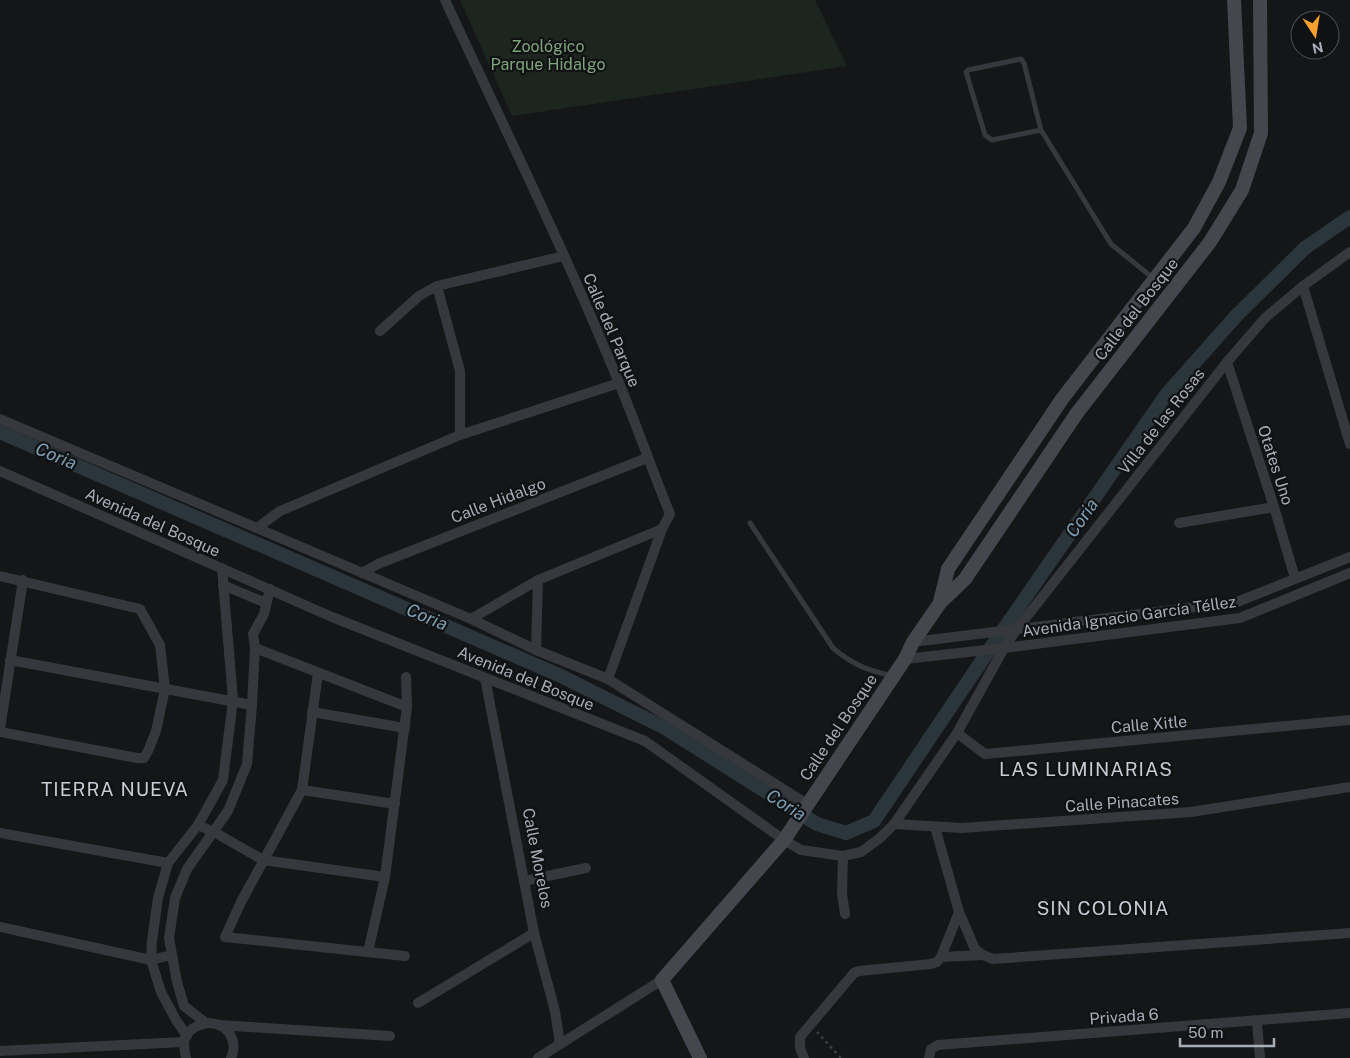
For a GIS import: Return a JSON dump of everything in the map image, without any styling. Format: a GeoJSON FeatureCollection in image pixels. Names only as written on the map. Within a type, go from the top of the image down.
{"type":"FeatureCollection","features":[{"type":"Feature","properties":{"kind":"street","name":"Calle del Parque"},"geometry":{"type":"LineString","coordinates":[[445,0],[564,256],[619,383],[670,514],[662,529],[608,679]]}},
{"type":"Feature","properties":{"kind":"street","name":"Calle del Bosque"},"geometry":{"type":"LineString","coordinates":[[940,603],[948,568],[1062,400],[1198,220],[1219,182],[1240,128],[1234,0]]}},
{"type":"Feature","properties":{"kind":"street","name":"Calle del Bosque"},"geometry":{"type":"LineString","coordinates":[[662,980],[784,840],[905,659],[940,603],[966,579],[1077,413],[1210,242],[1242,190],[1261,133],[1260,0]]}},
{"type":"Feature","properties":{"kind":"street","name":"Villa de las Rosas"},"geometry":{"type":"LineString","coordinates":[[861,852],[880,838],[894,824],[957,733],[1004,648],[1017,629],[1227,362],[1265,318],[1303,286],[1350,252]]}},
{"type":"Feature","properties":{"kind":"street"},"geometry":{"type":"LineString","coordinates":[[380,331],[419,296],[437,286],[564,256]]}},
{"type":"Feature","properties":{"kind":"street"},"geometry":{"type":"LineString","coordinates":[[437,286],[460,372],[460,435]]}},
{"type":"Feature","properties":{"kind":"street"},"geometry":{"type":"LineString","coordinates":[[1303,286],[1350,444]]}},
{"type":"Feature","properties":{"kind":"street","name":"Otates Uno"},"geometry":{"type":"LineString","coordinates":[[1227,362],[1295,578]]}},
{"type":"Feature","properties":{"kind":"street"},"geometry":{"type":"LineString","coordinates":[[257,528],[280,511],[460,435],[619,383]]}},
{"type":"Feature","properties":{"kind":"street"},"geometry":{"type":"LineString","coordinates":[[0,419],[471,619],[536,650],[608,679],[804,808]]}},
{"type":"Feature","properties":{"kind":"street","name":"Calle Hidalgo"},"geometry":{"type":"LineString","coordinates":[[362,573],[378,564],[647,458]]}},
{"type":"Feature","properties":{"kind":"street","name":"Avenida del Bosque"},"geometry":{"type":"LineString","coordinates":[[0,471],[332,616],[645,742],[801,850],[843,856],[861,852]]}},
{"type":"Feature","properties":{"kind":"street"},"geometry":{"type":"LineString","coordinates":[[1179,523],[1274,507]]}},
{"type":"Feature","properties":{"kind":"street"},"geometry":{"type":"LineString","coordinates":[[471,619],[538,580],[662,529]]}},
{"type":"Feature","properties":{"kind":"street","name":"Avenida Ignacio García Téllez"},"geometry":{"type":"LineString","coordinates":[[914,642],[1237,602],[1350,557]]}},
{"type":"Feature","properties":{"kind":"street"},"geometry":{"type":"LineString","coordinates":[[186,1058],[185,1039],[161,992],[152,960],[158,898],[168,863],[198,825],[223,780],[233,700],[222,568]]}},
{"type":"Feature","properties":{"kind":"street","name":"Avenida Ignacio García Téllez"},"geometry":{"type":"LineString","coordinates":[[905,659],[1240,618],[1350,573]]}},
{"type":"Feature","properties":{"kind":"street"},"geometry":{"type":"LineString","coordinates":[[0,576],[23,580],[140,609],[160,645],[165,689],[156,731],[144,758],[0,731],[23,580]]}},
{"type":"Feature","properties":{"kind":"street"},"geometry":{"type":"LineString","coordinates":[[536,650],[538,580]]}},
{"type":"Feature","properties":{"kind":"street"},"geometry":{"type":"LineString","coordinates":[[223,585],[266,603]]}},
{"type":"Feature","properties":{"kind":"street"},"geometry":{"type":"LineString","coordinates":[[270,589],[264,614],[253,634],[252,704],[247,764],[228,812],[187,869],[175,898],[169,938],[177,982],[184,1006],[206,1023],[390,1036]]}},
{"type":"Feature","properties":{"kind":"street"},"geometry":{"type":"LineString","coordinates":[[254,648],[407,707]]}},
{"type":"Feature","properties":{"kind":"street"},"geometry":{"type":"LineString","coordinates":[[10,660],[252,704]]}},
{"type":"Feature","properties":{"kind":"street"},"geometry":{"type":"LineString","coordinates":[[318,673],[302,790],[263,860],[225,937],[405,956]]}},
{"type":"Feature","properties":{"kind":"street"},"geometry":{"type":"LineString","coordinates":[[368,952],[385,877],[407,707],[406,677]]}},
{"type":"Feature","properties":{"kind":"street","name":"Calle Morelos"},"geometry":{"type":"LineString","coordinates":[[485,678],[534,933],[554,1011],[560,1044]]}},
{"type":"Feature","properties":{"kind":"street"},"geometry":{"type":"LineString","coordinates":[[312,712],[404,728]]}},
{"type":"Feature","properties":{"kind":"street","name":"Calle Xitle"},"geometry":{"type":"LineString","coordinates":[[957,733],[985,754],[1350,720]]}},
{"type":"Feature","properties":{"kind":"street","name":"Calle Pinacates"},"geometry":{"type":"LineString","coordinates":[[894,824],[962,828],[1190,812],[1350,787]]}},
{"type":"Feature","properties":{"kind":"street"},"geometry":{"type":"LineString","coordinates":[[302,790],[395,804]]}},
{"type":"Feature","properties":{"kind":"street"},"geometry":{"type":"LineString","coordinates":[[198,825],[263,860],[385,877]]}},
{"type":"Feature","properties":{"kind":"street"},"geometry":{"type":"LineString","coordinates":[[935,827],[959,912],[975,949],[993,959],[1350,933]]}},
{"type":"Feature","properties":{"kind":"street"},"geometry":{"type":"LineString","coordinates":[[0,833],[168,863]]}},
{"type":"Feature","properties":{"kind":"street"},"geometry":{"type":"LineString","coordinates":[[843,856],[842,894],[845,914]]}},
{"type":"Feature","properties":{"kind":"street"},"geometry":{"type":"LineString","coordinates":[[524,881],[586,868]]}},
{"type":"Feature","properties":{"kind":"street"},"geometry":{"type":"LineString","coordinates":[[804,1058],[799,1042],[800,1037],[809,1024],[854,973],[937,962],[959,912]]}},
{"type":"Feature","properties":{"kind":"street"},"geometry":{"type":"LineString","coordinates":[[0,927],[152,960],[171,954]]}},
{"type":"Feature","properties":{"kind":"street"},"geometry":{"type":"LineString","coordinates":[[418,1003],[534,933]]}},
{"type":"Feature","properties":{"kind":"street"},"geometry":{"type":"LineString","coordinates":[[941,956],[983,955]]}},
{"type":"Feature","properties":{"kind":"street"},"geometry":{"type":"LineString","coordinates":[[544,1056],[662,980],[700,1058]]}},
{"type":"Feature","properties":{"kind":"street","name":"Privada 6"},"geometry":{"type":"LineString","coordinates":[[930,1054],[938,1044],[1350,1014]]}},
{"type":"Feature","properties":{"kind":"street"},"geometry":{"type":"LineString","coordinates":[[1257,1022],[1260,1058]]}},
{"type":"Feature","properties":{"kind":"street"},"geometry":{"type":"LineString","coordinates":[[0,1051],[185,1039],[194,1028],[206,1023]]}},
{"type":"Feature","properties":{"kind":"street"},"geometry":{"type":"LineString","coordinates":[[219,1025],[232,1036],[236,1056]]}},
{"type":"Feature","properties":{"kind":"lane"},"geometry":{"type":"LineString","coordinates":[[1041,130],[992,140],[985,134],[966,72],[968,70],[1021,60],[1024,64],[1041,130],[1111,244],[1154,279]]}},
{"type":"Feature","properties":{"kind":"lane"},"geometry":{"type":"LineString","coordinates":[[750,523],[833,648],[847,660],[864,669],[893,677]]}},
{"type":"Feature","properties":{"kind":"path"},"geometry":{"type":"LineString","coordinates":[[809,1024],[841,1058]]}},
{"type":"Feature","properties":{"kind":"green space","name":"Zoológico Parque Hidalgo"},"geometry":{"type":"Polygon","coordinates":[[[460,0],[815,0],[847,66],[512,116],[460,0]]]}},
{"type":"Feature","properties":{"kind":"waterway","name":"Coria"},"geometry":{"type":"LineString","coordinates":[[0,432],[561,676],[665,728],[817,824],[846,833],[874,821],[985,656],[1166,395],[1236,316],[1305,248],[1350,217]]}},
{"type":"Feature","properties":{"kind":"district","name":"LAS LUMINARIAS"},"geometry":{"type":"Point","coordinates":[1086,769]}},
{"type":"Feature","properties":{"kind":"district","name":"TIERRA NUEVA"},"geometry":{"type":"Point","coordinates":[115,789]}},
{"type":"Feature","properties":{"kind":"district","name":"SIN COLONIA"},"geometry":{"type":"Point","coordinates":[1103,908]}}]}
